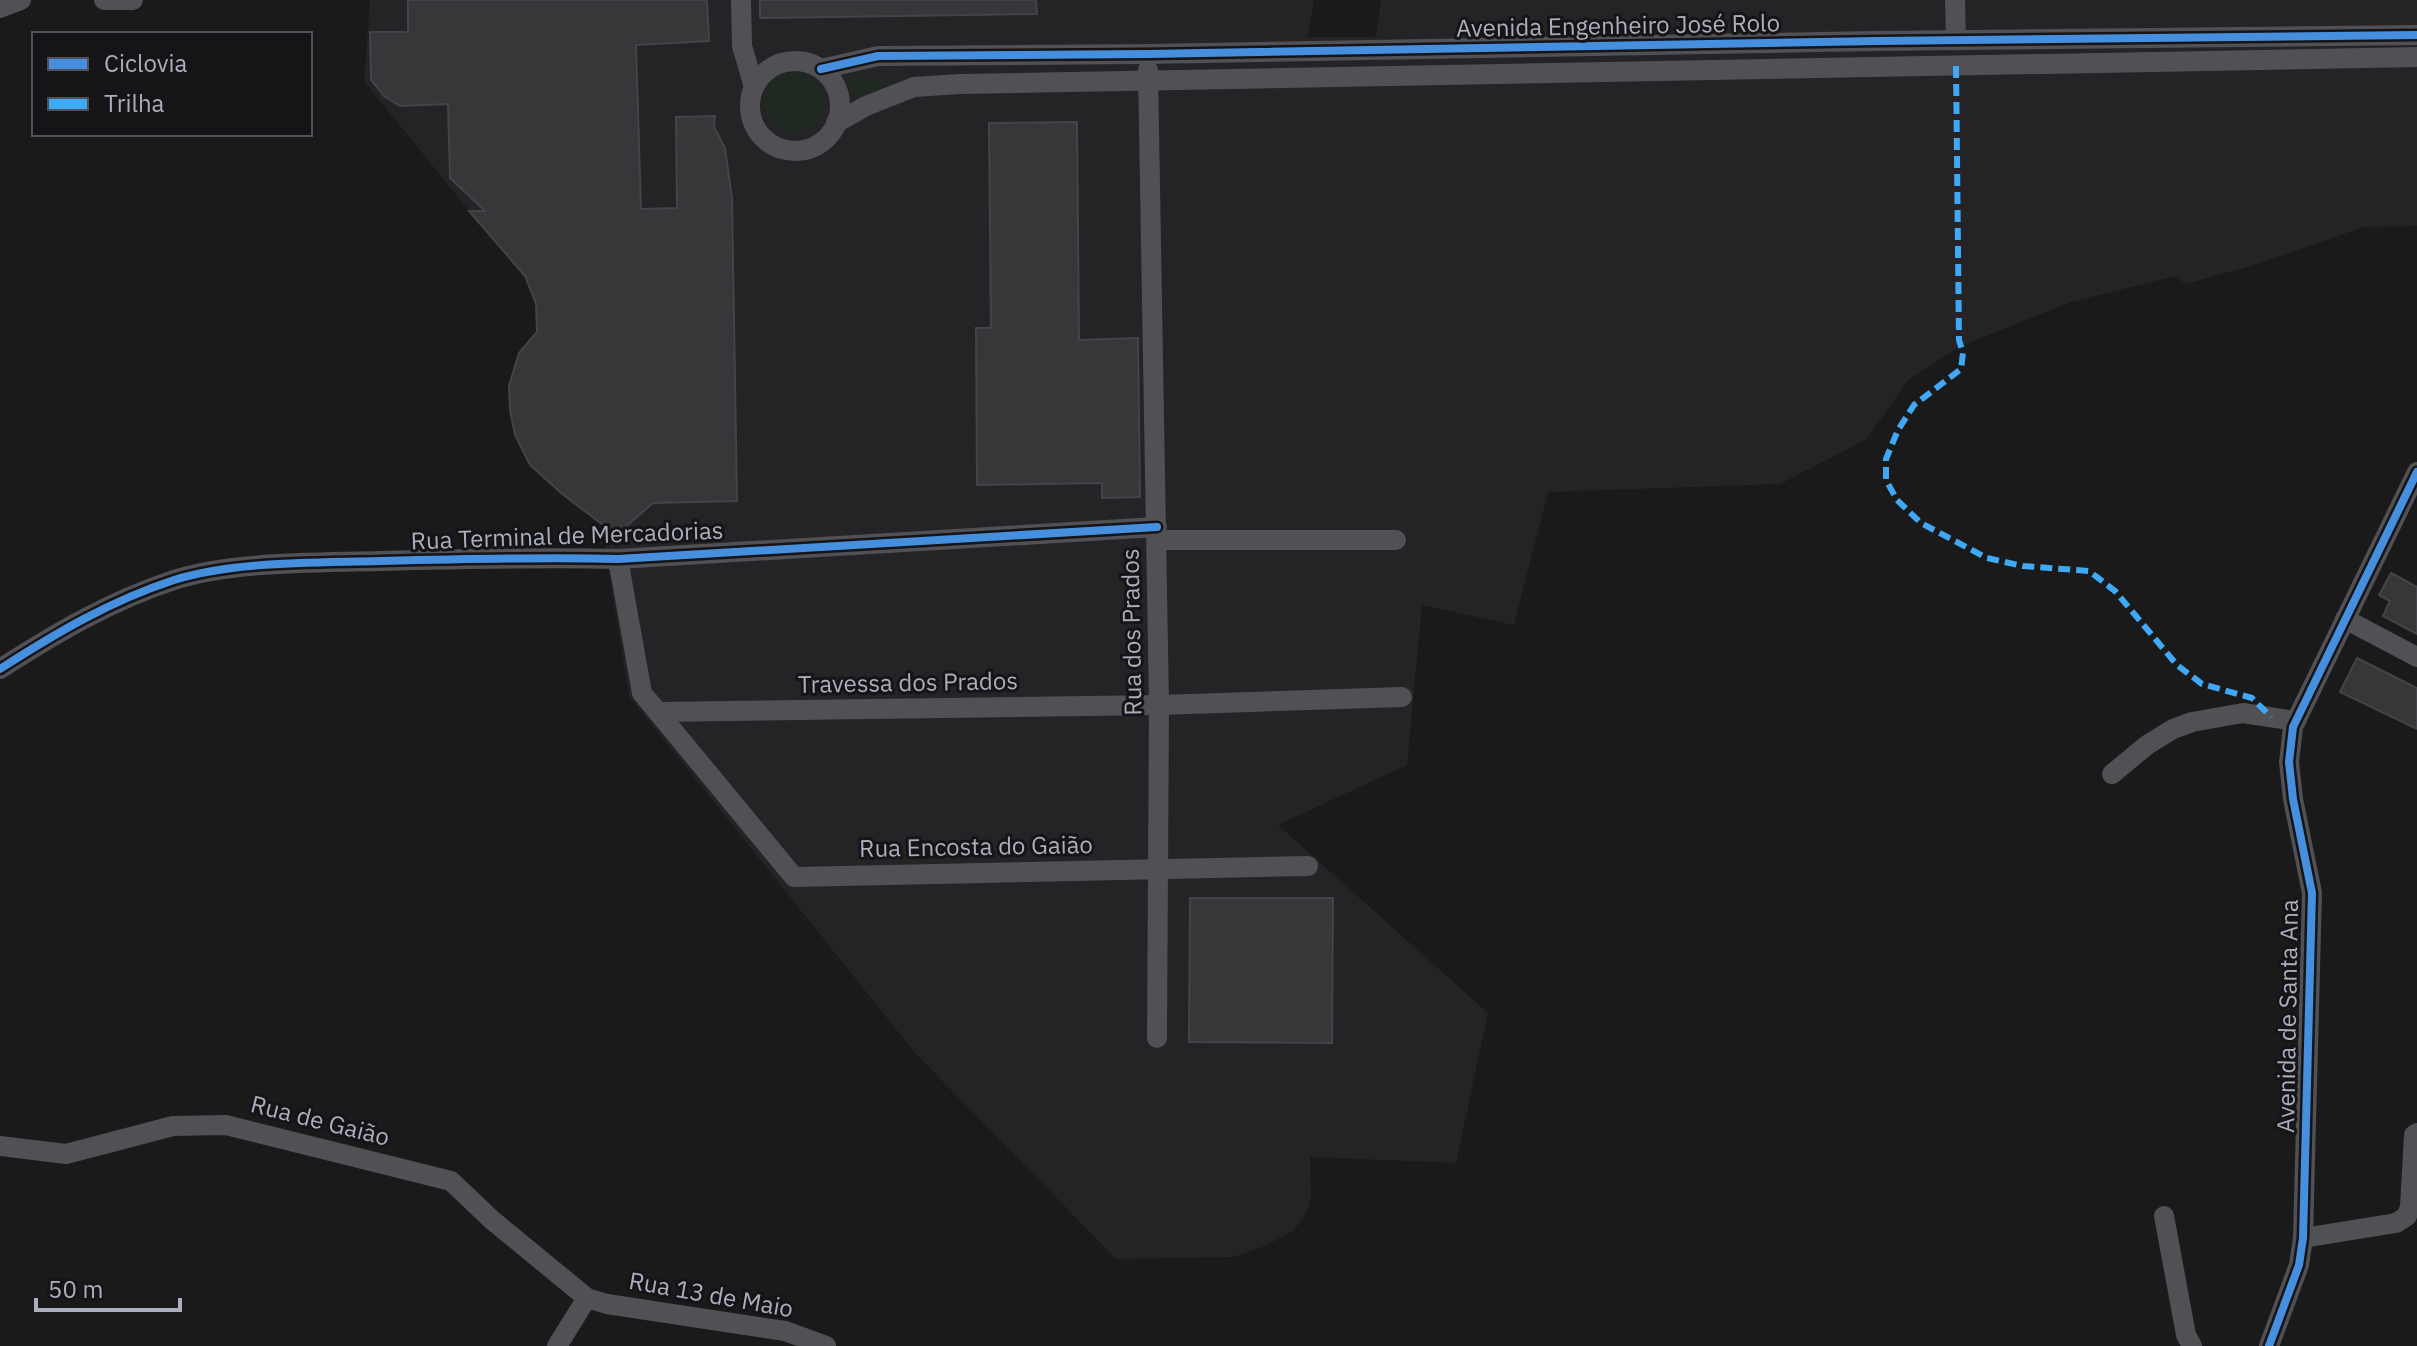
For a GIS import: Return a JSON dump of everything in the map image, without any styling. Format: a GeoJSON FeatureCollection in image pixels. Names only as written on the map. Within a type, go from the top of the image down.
{"type":"FeatureCollection","features":[{"type":"Feature","properties":{"kind":"street"},"geometry":{"type":"LineString","coordinates":[[0,8],[21,0]]}},
{"type":"Feature","properties":{"kind":"street"},"geometry":{"type":"LineString","coordinates":[[104,0],[133,0]]}},
{"type":"Feature","properties":{"kind":"street","name":"Avenida Engenheiro José Rolo"},"geometry":{"type":"LineString","coordinates":[[741,0],[742,46],[754,87]]}},
{"type":"Feature","properties":{"kind":"street"},"geometry":{"type":"LineString","coordinates":[[1955,0],[1956,40]]}},
{"type":"Feature","properties":{"kind":"street","name":"Avenida Engenheiro José Rolo"},"geometry":{"type":"LineString","coordinates":[[2417,35],[878,56],[821,69],[810,63],[783,62],[761,76],[750,101],[756,128],[765,139],[777,147],[804,150],[829,135],[836,123],[866,106],[914,87],[2417,57]]}},
{"type":"Feature","properties":{"kind":"street"},"geometry":{"type":"LineString","coordinates":[[1148,54],[1148,81]]}},
{"type":"Feature","properties":{"kind":"street"},"geometry":{"type":"LineString","coordinates":[[821,69],[832,80],[838,94],[840,109],[836,123]]}},
{"type":"Feature","properties":{"kind":"street","name":"Rua dos Prados"},"geometry":{"type":"LineString","coordinates":[[1148,81],[1159,705],[1157,1038]]}},
{"type":"Feature","properties":{"kind":"street","name":"Avenida de Santa Ana"},"geometry":{"type":"LineString","coordinates":[[2269,1346],[2299,1265],[2303,1238],[2312,893],[2293,799],[2289,762],[2293,727],[2417,472]]}},
{"type":"Feature","properties":{"kind":"street","name":"Rua Terminal de Mercadorias"},"geometry":{"type":"LineString","coordinates":[[0,669],[110,604],[176,579],[235,568],[329,562],[558,557],[618,559],[1157,534],[1396,540]]}},
{"type":"Feature","properties":{"kind":"street"},"geometry":{"type":"LineString","coordinates":[[618,559],[642,693],[658,712]]}},
{"type":"Feature","properties":{"kind":"street"},"geometry":{"type":"LineString","coordinates":[[2345,619],[2417,657]]}},
{"type":"Feature","properties":{"kind":"street","name":"Travessa dos Prados"},"geometry":{"type":"LineString","coordinates":[[658,712],[1159,705],[1402,697]]}},
{"type":"Feature","properties":{"kind":"street","name":"Rua Encosta do Gaião"},"geometry":{"type":"LineString","coordinates":[[658,712],[794,877],[1308,866]]}},
{"type":"Feature","properties":{"kind":"street"},"geometry":{"type":"LineString","coordinates":[[2112,774],[2160,737],[2192,722],[2243,713],[2296,721]]}},
{"type":"Feature","properties":{"kind":"street","name":"Rua de Gaião"},"geometry":{"type":"LineString","coordinates":[[0,1146],[66,1154],[173,1126],[226,1125],[451,1181],[492,1220],[587,1298]]}},
{"type":"Feature","properties":{"kind":"street"},"geometry":{"type":"LineString","coordinates":[[2303,1238],[2403,1220],[2410,1206],[2414,1135],[2417,1133]]}},
{"type":"Feature","properties":{"kind":"street"},"geometry":{"type":"LineString","coordinates":[[2164,1216],[2186,1335],[2192,1346]]}},
{"type":"Feature","properties":{"kind":"street"},"geometry":{"type":"LineString","coordinates":[[562,1342],[587,1298]]}},
{"type":"Feature","properties":{"kind":"street","name":"Rua 13 de Maio"},"geometry":{"type":"LineString","coordinates":[[587,1298],[607,1304],[785,1331],[826,1346]]}},
{"type":"Feature","properties":{"kind":"shaded area"},"geometry":{"type":"Polygon","coordinates":[[[370,0],[1314,0],[1308,37],[1376,37],[1381,0],[2417,0],[2417,226],[2364,227],[2248,267],[2185,284],[2175,276],[2071,302],[1959,347],[1908,380],[1867,439],[1780,484],[1548,492],[1514,625],[1422,605],[1407,765],[1278,825],[1488,1013],[1456,1163],[1310,1157],[1311,1197],[1306,1214],[1293,1231],[1265,1246],[1233,1257],[1116,1259],[915,1053],[629,696],[601,522],[561,493],[530,465],[518,440],[510,410],[509,386],[519,353],[537,332],[536,304],[525,276],[364,81],[370,0]]]}},
{"type":"Feature","properties":{"kind":"shaded area"},"geometry":{"type":"Polygon","coordinates":[[[863,67],[854,75],[859,80],[864,75],[869,80],[874,75],[879,80],[885,74],[894,83],[900,78],[906,84],[862,102],[856,100],[845,71],[863,67]]]}},
{"type":"Feature","properties":{"kind":"shaded area"},"geometry":{"type":"Polygon","coordinates":[[[794,72],[805,74],[815,81],[822,91],[822,113],[815,123],[805,130],[794,132],[783,130],[773,123],[766,113],[764,102],[766,91],[773,81],[783,74],[794,72]]]}},
{"type":"Feature","properties":{"kind":"building"},"geometry":{"type":"Polygon","coordinates":[[[408,0],[707,0],[709,41],[636,45],[641,209],[677,208],[676,117],[715,116],[714,127],[725,148],[732,198],[737,501],[653,503],[616,535],[530,465],[515,435],[509,386],[519,353],[537,332],[536,304],[525,276],[469,211],[485,211],[450,178],[448,104],[400,106],[384,96],[371,80],[370,32],[408,32],[408,0]]]}},
{"type":"Feature","properties":{"kind":"building"},"geometry":{"type":"Polygon","coordinates":[[[760,0],[1036,0],[1037,14],[760,18],[760,0]]]}},
{"type":"Feature","properties":{"kind":"building"},"geometry":{"type":"Polygon","coordinates":[[[1077,122],[1079,340],[1138,338],[1140,497],[1102,498],[1102,483],[977,485],[976,328],[991,328],[989,123],[1077,122]]]}},
{"type":"Feature","properties":{"kind":"building"},"geometry":{"type":"Polygon","coordinates":[[[2391,573],[2417,587],[2417,634],[2383,616],[2390,601],[2379,595],[2391,573]]]}},
{"type":"Feature","properties":{"kind":"building"},"geometry":{"type":"Polygon","coordinates":[[[2357,658],[2417,688],[2417,729],[2340,692],[2357,658]]]}},
{"type":"Feature","properties":{"kind":"building"},"geometry":{"type":"Polygon","coordinates":[[[1190,898],[1333,898],[1332,1043],[1189,1042],[1190,898]]]}},
{"type":"Feature","properties":{"kind":"marked path"},"geometry":{"type":"LineString","coordinates":[[1956,66],[1961,369],[1914,405],[1898,430],[1886,459],[1886,480],[1897,500],[1921,523],[1987,558],[2023,566],[2089,571],[2115,591],[2177,665],[2202,684],[2252,698],[2271,717]]}},
{"type":"Feature","properties":{"kind":"cycle path"},"geometry":{"type":"LineString","coordinates":[[821,69],[878,56],[2417,35]]}},
{"type":"Feature","properties":{"kind":"cycle path"},"geometry":{"type":"LineString","coordinates":[[2269,1346],[2299,1265],[2303,1238],[2312,893],[2293,799],[2289,762],[2293,727],[2417,472]]}},
{"type":"Feature","properties":{"kind":"cycle path"},"geometry":{"type":"LineString","coordinates":[[0,669],[63,631],[128,598],[174,580],[223,569],[329,562],[618,559],[1157,527]]}}]}
